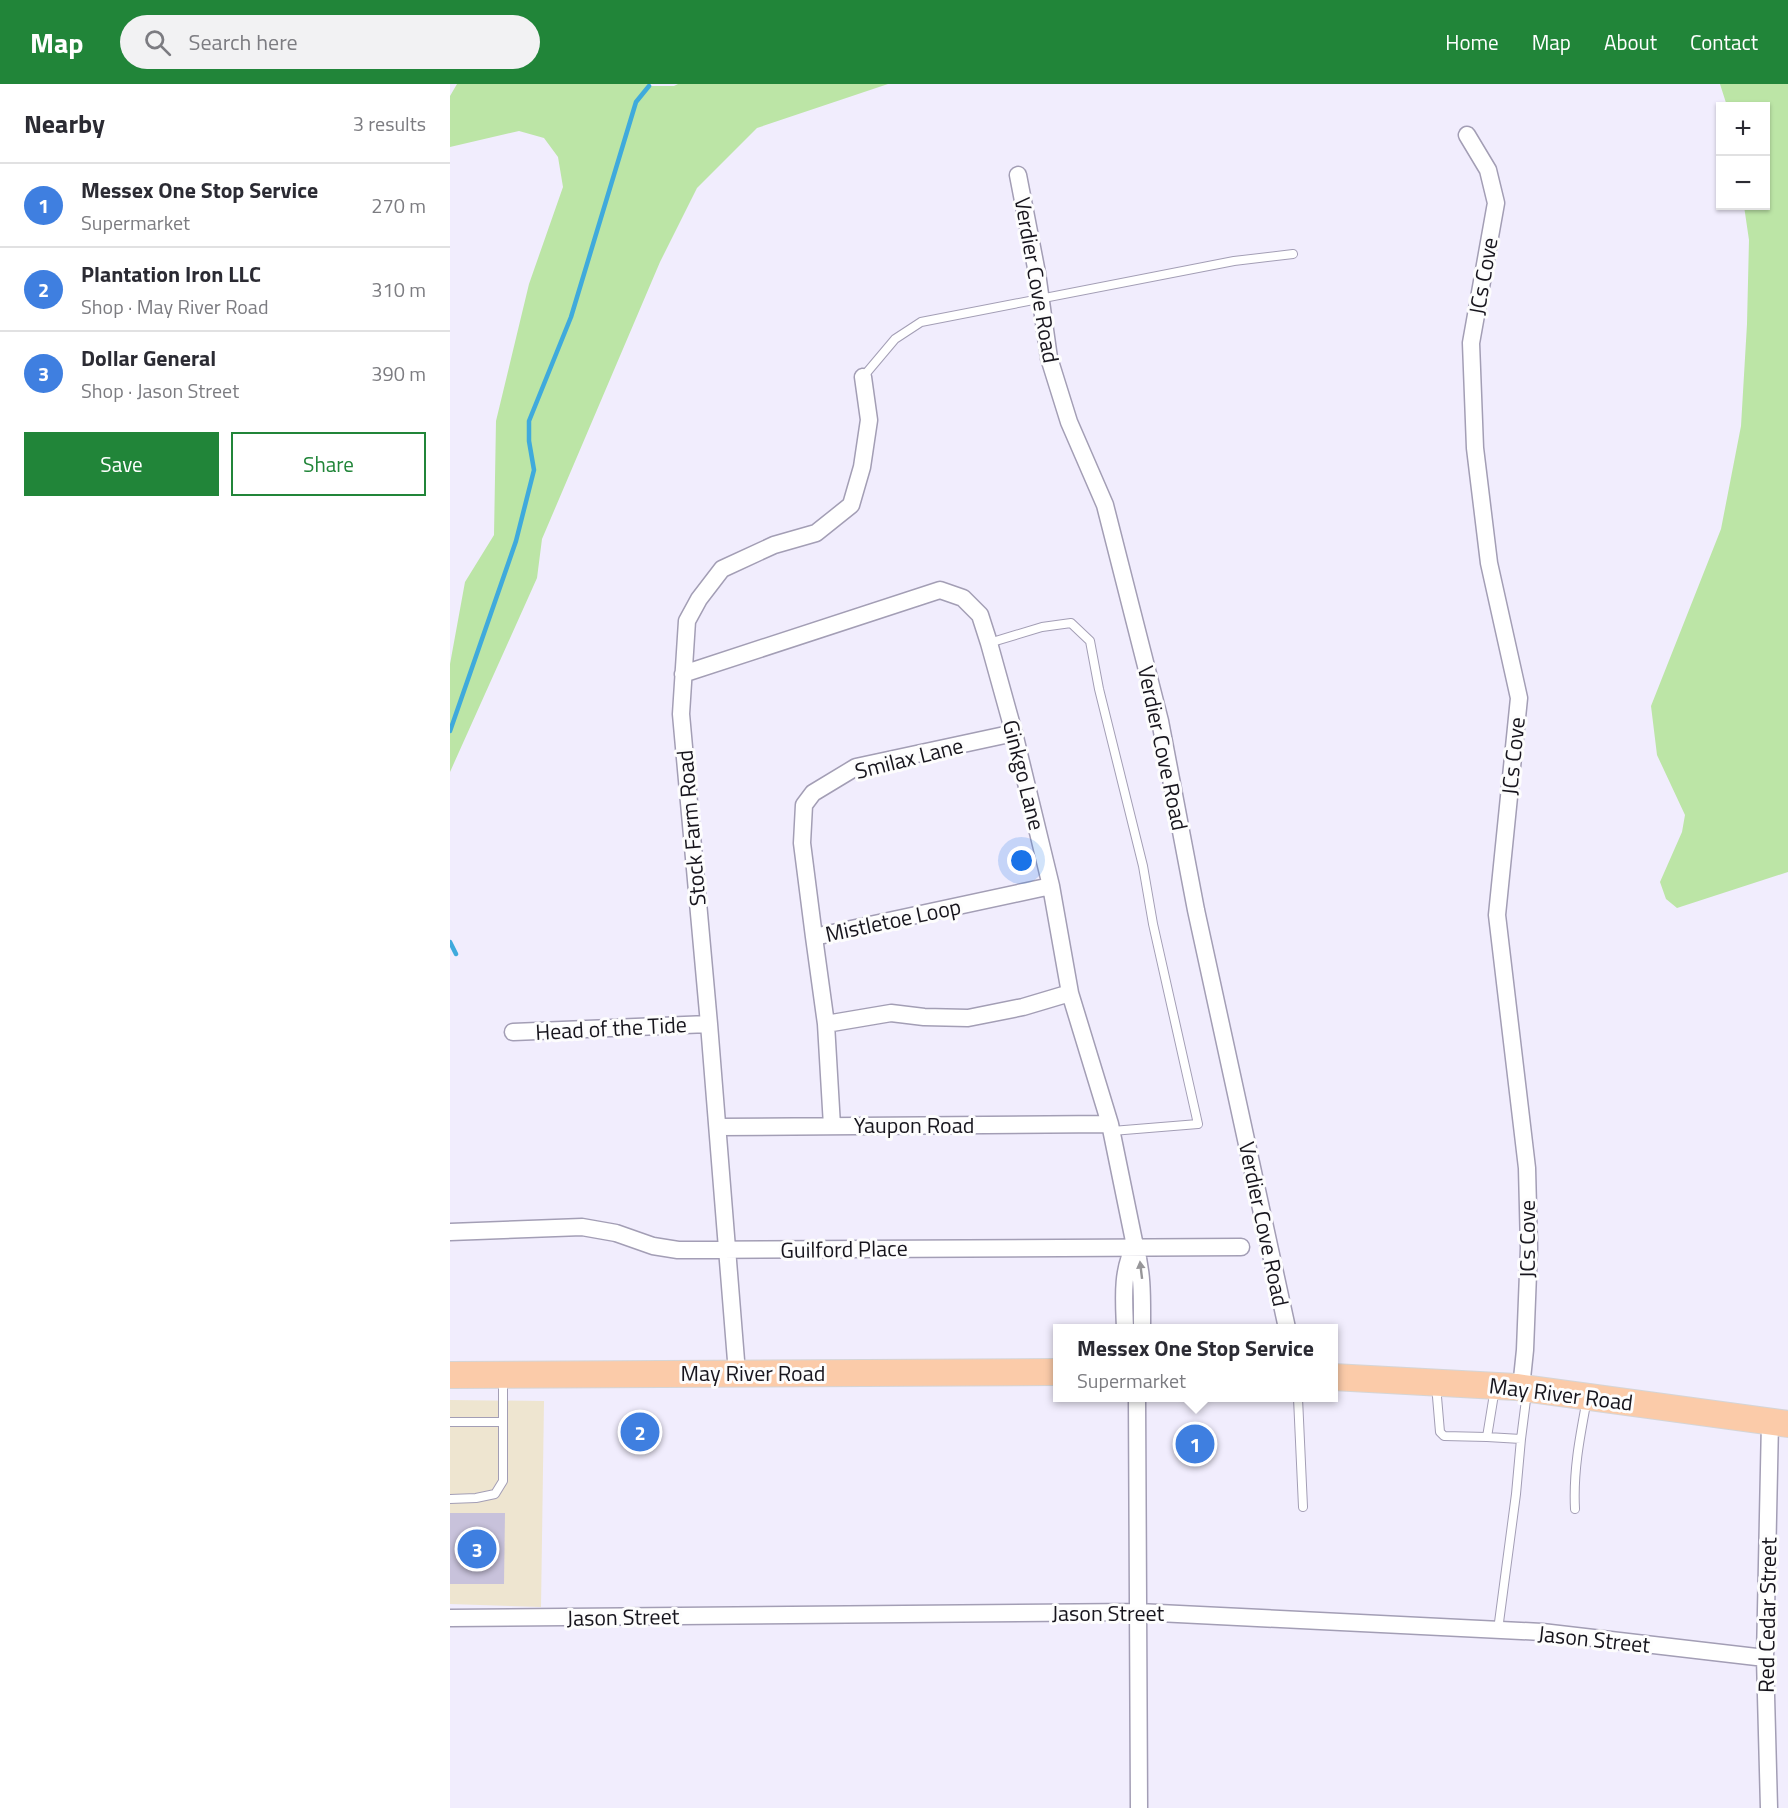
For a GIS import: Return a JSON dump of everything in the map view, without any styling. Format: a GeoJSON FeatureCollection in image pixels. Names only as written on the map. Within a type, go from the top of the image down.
{"type":"FeatureCollection","features":[{"type":"Feature","properties":{"kind":"main road","name":"May River Road"},"geometry":{"type":"LineString","coordinates":[[450,1375],[1053,1372]]}},
{"type":"Feature","properties":{"kind":"main road","name":"May River Road"},"geometry":{"type":"LineString","coordinates":[[1338,1377],[1524,1388],[1779,1423]]}},
{"type":"Feature","properties":{"kind":"street","name":"JCs Cove"},"geometry":{"type":"LineString","coordinates":[[1467,135],[1488,170],[1496,203],[1471,343],[1474,436],[1489,562],[1519,698],[1497,915],[1527,1168],[1529,1248],[1524,1388]]}},
{"type":"Feature","properties":{"kind":"street","name":"Verdier Cove Road"},"geometry":{"type":"LineString","coordinates":[[1018,175],[1049,358],[1069,422],[1106,505],[1160,721],[1196,910],[1286,1324]]}},
{"type":"Feature","properties":{"kind":"street","name":"Stock Farm Road"},"geometry":{"type":"LineString","coordinates":[[737,1373],[710,1024],[681,714],[687,621],[699,599],[722,569],[774,545],[816,533],[851,505],[862,467],[869,420],[863,377]]}},
{"type":"Feature","properties":{"kind":"street","name":"Ginkgo Lane"},"geometry":{"type":"LineString","coordinates":[[683,674],[940,590],[963,598],[980,615],[1014,733],[1051,886],[1070,993],[1111,1127],[1140,1263],[1143,1289],[1142,1324]]}},
{"type":"Feature","properties":{"kind":"street","name":"Smilax Lane"},"geometry":{"type":"LineString","coordinates":[[814,937],[802,843],[804,805],[813,793],[856,767],[1014,733]]}},
{"type":"Feature","properties":{"kind":"street","name":"Mistletoe Loop"},"geometry":{"type":"LineString","coordinates":[[832,1126],[826,1024],[814,937],[1051,886]]}},
{"type":"Feature","properties":{"kind":"street"},"geometry":{"type":"LineString","coordinates":[[826,1024],[891,1013],[924,1017],[968,1018],[1023,1007],[1070,993]]}},
{"type":"Feature","properties":{"kind":"street","name":"Head of the Tide"},"geometry":{"type":"LineString","coordinates":[[513,1032],[710,1024]]}},
{"type":"Feature","properties":{"kind":"street","name":"Yaupon Road"},"geometry":{"type":"LineString","coordinates":[[718,1127],[1111,1127]]}},
{"type":"Feature","properties":{"kind":"street","name":"Guilford Place"},"geometry":{"type":"LineString","coordinates":[[450,1232],[582,1227],[616,1233],[653,1246],[678,1250],[1241,1247]]}},
{"type":"Feature","properties":{"kind":"street","name":"Ginkgo Lane"},"geometry":{"type":"LineString","coordinates":[[1125,1324],[1125,1281],[1128,1258],[1135,1246]]}},
{"type":"Feature","properties":{"kind":"street"},"geometry":{"type":"LineString","coordinates":[[1137,1402],[1139,1808]]}},
{"type":"Feature","properties":{"kind":"street","name":"Red Cedar Street"},"geometry":{"type":"LineString","coordinates":[[1768,1808],[1765,1658],[1779,1423]]}},
{"type":"Feature","properties":{"kind":"street","name":"Jason Street"},"geometry":{"type":"LineString","coordinates":[[450,1618],[1138,1612],[1542,1632],[1765,1658]]}},
{"type":"Feature","properties":{"kind":"lane"},"geometry":{"type":"LineString","coordinates":[[863,377],[895,339],[921,322],[1234,261],[1293,254]]}},
{"type":"Feature","properties":{"kind":"lane"},"geometry":{"type":"LineString","coordinates":[[989,643],[1042,627],[1071,623],[1090,641],[1099,689],[1143,866],[1153,924],[1198,1124],[1111,1127]]}},
{"type":"Feature","properties":{"kind":"lane"},"geometry":{"type":"LineString","coordinates":[[450,1498],[476,1498],[495,1494],[503,1481],[503,1374]]}},
{"type":"Feature","properties":{"kind":"lane"},"geometry":{"type":"LineString","coordinates":[[1435,1382],[1440,1432],[1444,1436],[1521,1439]]}},
{"type":"Feature","properties":{"kind":"lane"},"geometry":{"type":"LineString","coordinates":[[1487,1437],[1496,1386]]}},
{"type":"Feature","properties":{"kind":"lane"},"geometry":{"type":"LineString","coordinates":[[1498,1630],[1516,1494],[1524,1388]]}},
{"type":"Feature","properties":{"kind":"lane"},"geometry":{"type":"LineString","coordinates":[[1575,1509],[1574,1481],[1577,1449],[1587,1396]]}},
{"type":"Feature","properties":{"kind":"lane"},"geometry":{"type":"LineString","coordinates":[[1298,1402],[1303,1507]]}},
{"type":"Feature","properties":{"kind":"lane"},"geometry":{"type":"LineString","coordinates":[[450,1422],[503,1422]]}},
{"type":"Feature","properties":{"kind":"shaded area"},"geometry":{"type":"Polygon","coordinates":[[[450,1400],[544,1401],[541,1607],[450,1604],[450,1400]]]}},
{"type":"Feature","properties":{"kind":"green space"},"geometry":{"type":"Polygon","coordinates":[[[457,84],[674,86],[678,84],[888,84],[757,128],[697,188],[660,262],[542,539],[537,578],[450,772],[450,664],[465,582],[494,535],[496,421],[529,284],[563,187],[558,157],[544,138],[519,131],[450,147],[450,96],[457,84]]]}},
{"type":"Feature","properties":{"kind":"green space"},"geometry":{"type":"Polygon","coordinates":[[[1720,84],[1788,84],[1788,872],[1677,908],[1666,899],[1660,882],[1682,832],[1685,815],[1657,755],[1651,706],[1721,529],[1741,426],[1749,240],[1745,210],[1770,210],[1770,102],[1726,102],[1720,84]]]}},
{"type":"Feature","properties":{"kind":"building"},"geometry":{"type":"Polygon","coordinates":[[[450,1513],[505,1513],[504,1584],[450,1584],[450,1513]]]}},
{"type":"Feature","properties":{"kind":"waterway"},"geometry":{"type":"LineString","coordinates":[[450,731],[516,541],[534,470],[529,441],[529,421],[571,317],[636,102],[649,86]]}},
{"type":"Feature","properties":{"kind":"waterway"},"geometry":{"type":"LineString","coordinates":[[450,942],[456,954]]}},
{"type":"Feature","properties":{"kind":"place","name":"Plantation Iron LLC"},"geometry":{"type":"Point","coordinates":[640,1432]}},
{"type":"Feature","properties":{"kind":"place","name":"Messex One Stop Service"},"geometry":{"type":"Point","coordinates":[1195,1444]}},
{"type":"Feature","properties":{"kind":"place","name":"Dollar General"},"geometry":{"type":"Point","coordinates":[477,1549]}}]}
